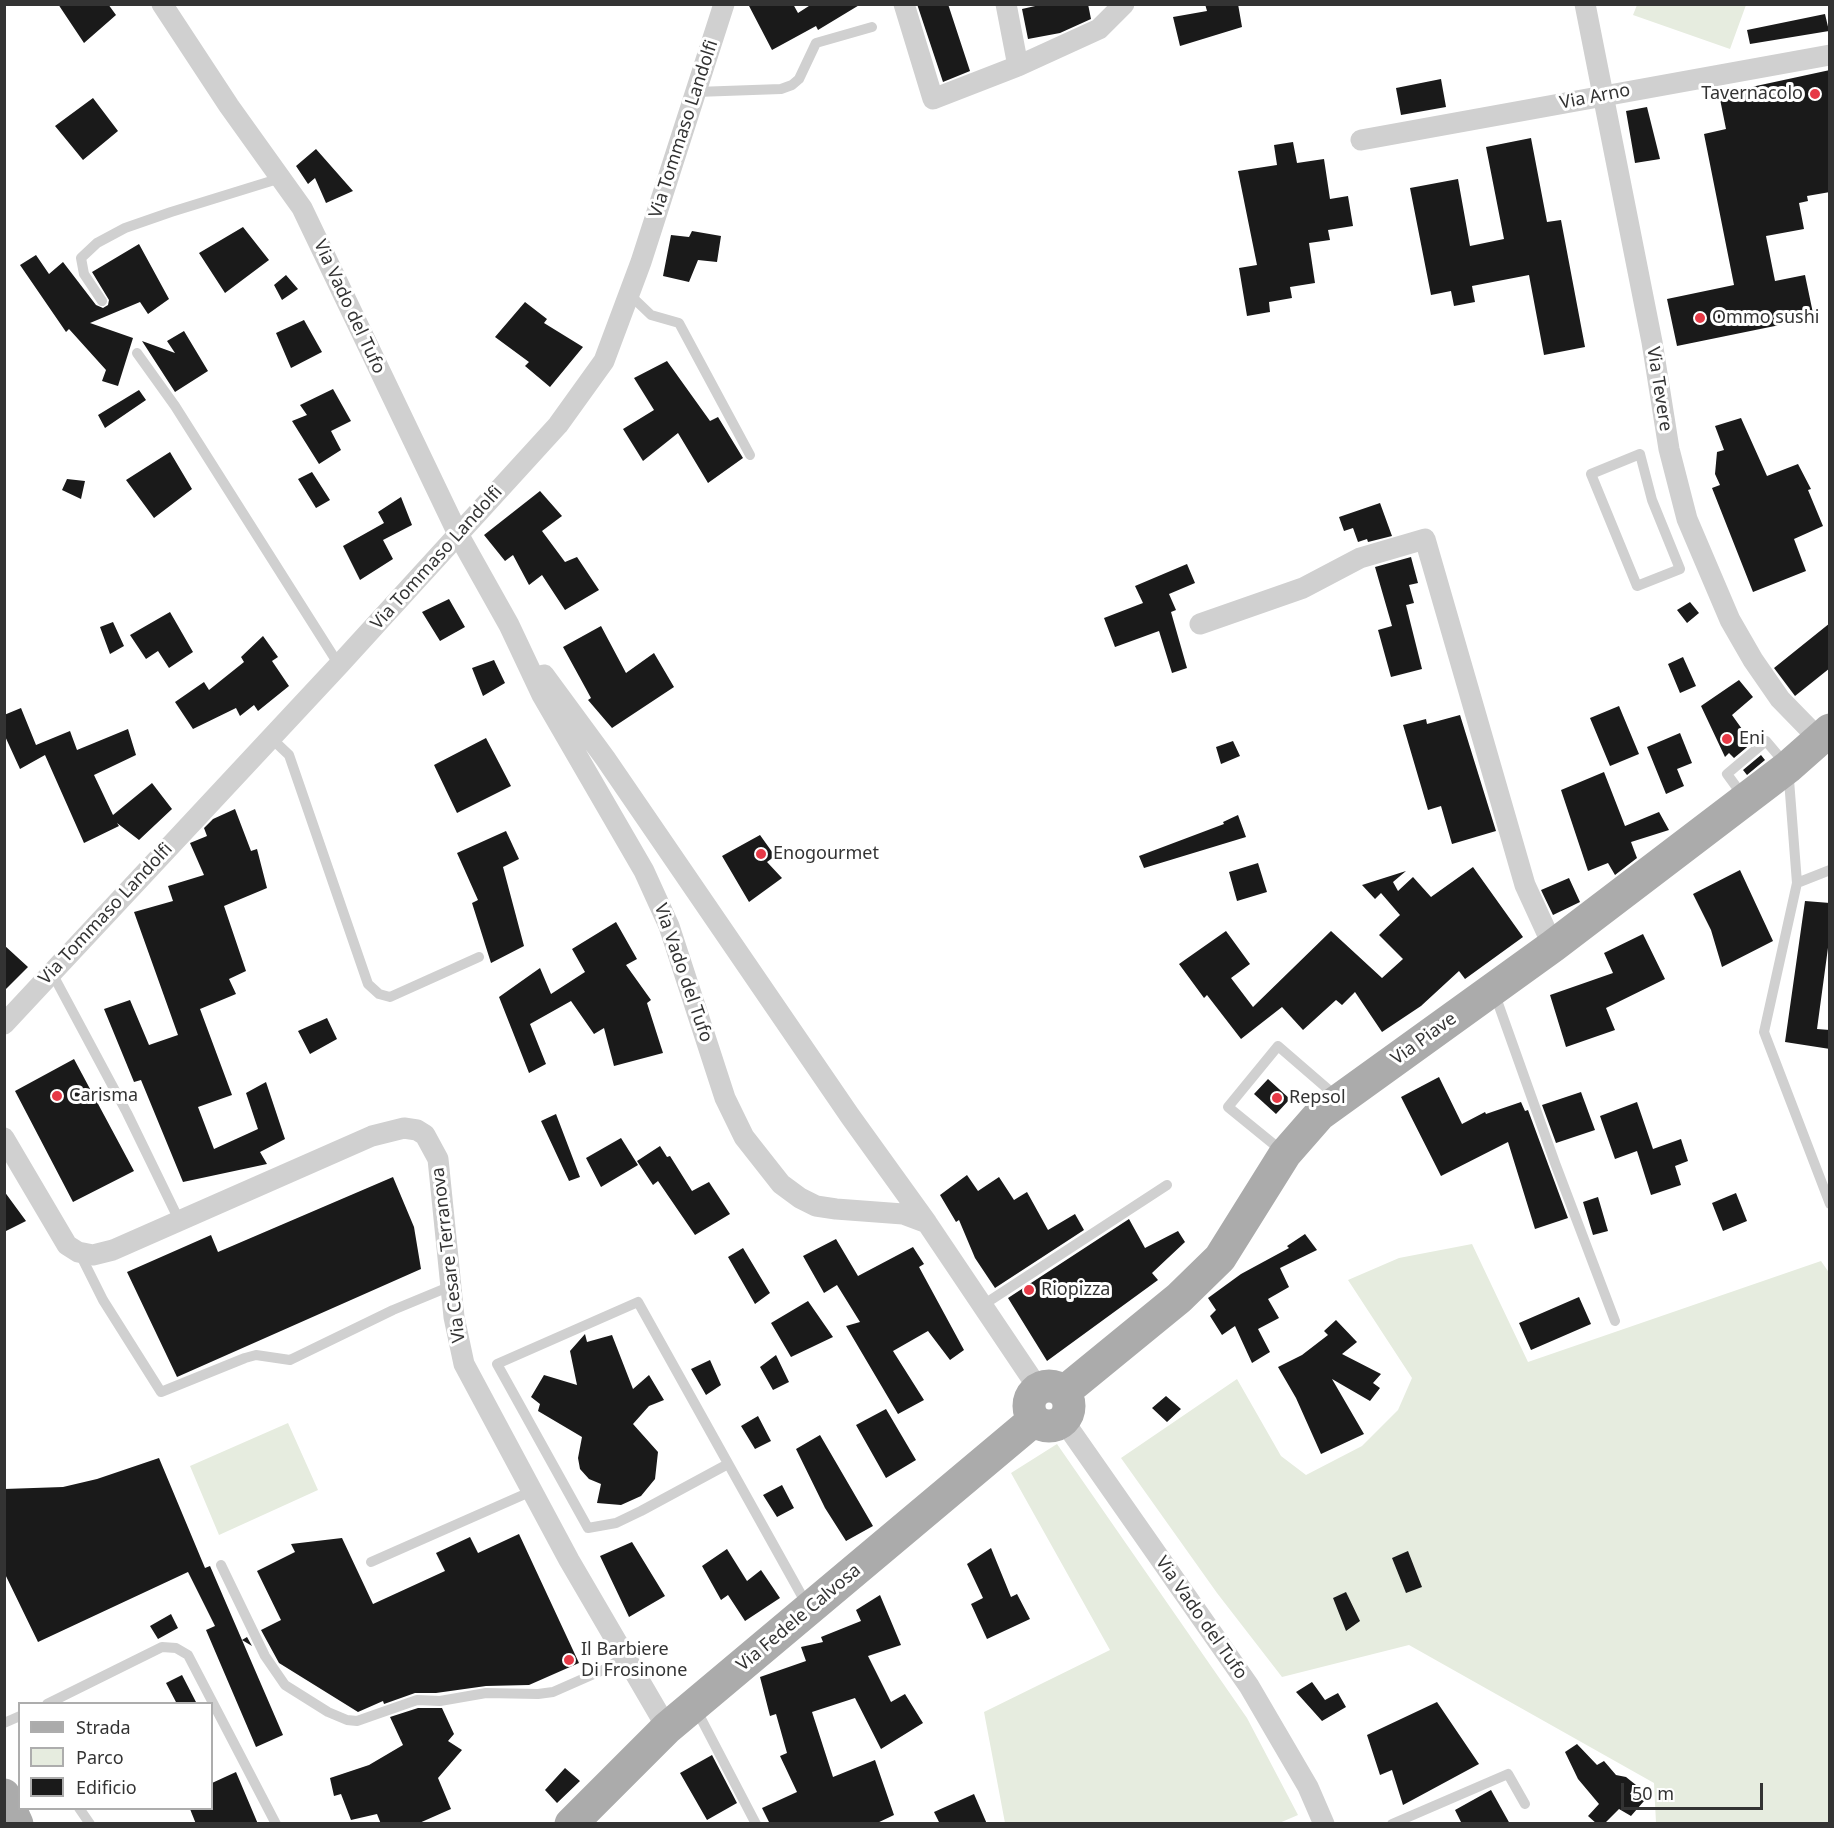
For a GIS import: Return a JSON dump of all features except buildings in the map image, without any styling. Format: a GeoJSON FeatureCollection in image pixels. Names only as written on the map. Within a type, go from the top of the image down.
{"type":"FeatureCollection","features":[{"type":"Feature","properties":{"kind":"main road","name":"Via Piave"},"geometry":{"type":"LineString","coordinates":[[1050,1405],[1179,1298],[1220,1258],[1285,1154],[1320,1114],[1554,946],[1788,767],[1824,735]]}},
{"type":"Feature","properties":{"kind":"main road","name":"Via Fedele Calvosa"},"geometry":{"type":"LineString","coordinates":[[571,1824],[667,1728],[1050,1405]]}},
{"type":"Feature","properties":{"kind":"main road"},"geometry":{"type":"LineString","coordinates":[[4,1795],[17,1824]]}},
{"type":"Feature","properties":{"kind":"street","name":"Via Vado del Tufo"},"geometry":{"type":"LineString","coordinates":[[162,4],[302,208],[458,534],[509,626],[542,695],[629,844],[661,907],[725,1098],[744,1137],[781,1184],[816,1206],[903,1214],[927,1223]]}},
{"type":"Feature","properties":{"kind":"street","name":"Via Tommaso Landolfi"},"geometry":{"type":"LineString","coordinates":[[4,1024],[339,665],[558,425],[598,370],[604,361],[629,294],[724,4]]}},
{"type":"Feature","properties":{"kind":"street"},"geometry":{"type":"LineString","coordinates":[[904,4],[933,99],[1018,66],[1099,29],[1124,4]]}},
{"type":"Feature","properties":{"kind":"street"},"geometry":{"type":"LineString","coordinates":[[1006,4],[1018,66]]}},
{"type":"Feature","properties":{"kind":"street","name":"Via Tevere"},"geometry":{"type":"LineString","coordinates":[[1585,4],[1601,96],[1652,342],[1669,449],[1687,519],[1691,563],[1780,699],[1824,735]]}},
{"type":"Feature","properties":{"kind":"street","name":"Via Arno"},"geometry":{"type":"LineString","coordinates":[[1362,140],[1830,55]]}},
{"type":"Feature","properties":{"kind":"street"},"geometry":{"type":"LineString","coordinates":[[1200,624],[1303,588],[1360,558],[1425,539],[1525,885],[1554,946]]}},
{"type":"Feature","properties":{"kind":"street","name":"Via Vado del Tufo"},"geometry":{"type":"LineString","coordinates":[[509,626],[605,758],[1050,1405],[1249,1686],[1308,1787],[1324,1824]]}},
{"type":"Feature","properties":{"kind":"street","name":"Via Cesare Terranova"},"geometry":{"type":"LineString","coordinates":[[78,1252],[93,1255],[103,1253],[372,1136],[404,1128],[417,1130],[425,1135],[438,1159],[454,1317],[464,1364],[569,1560],[667,1728]]}},
{"type":"Feature","properties":{"kind":"street"},"geometry":{"type":"LineString","coordinates":[[4,1138],[56,1229],[68,1245],[78,1252]]}},
{"type":"Feature","properties":{"kind":"lane"},"geometry":{"type":"LineString","coordinates":[[696,92],[782,89],[799,80],[816,43],[872,27]]}},
{"type":"Feature","properties":{"kind":"lane"},"geometry":{"type":"LineString","coordinates":[[102,301],[84,274],[81,258],[97,243],[125,228],[281,178]]}},
{"type":"Feature","properties":{"kind":"lane"},"geometry":{"type":"LineString","coordinates":[[629,294],[651,315],[679,323],[750,454]]}},
{"type":"Feature","properties":{"kind":"lane"},"geometry":{"type":"LineString","coordinates":[[137,353],[175,406],[339,665]]}},
{"type":"Feature","properties":{"kind":"lane"},"geometry":{"type":"LineString","coordinates":[[1640,454],[1652,500],[1691,563],[1637,586],[1591,474],[1640,454]]}},
{"type":"Feature","properties":{"kind":"lane"},"geometry":{"type":"LineString","coordinates":[[270,737],[289,755],[368,984],[379,994],[390,997],[479,957]]}},
{"type":"Feature","properties":{"kind":"lane"},"geometry":{"type":"LineString","coordinates":[[1788,767],[1797,883],[1764,1032],[1830,1204]]}},
{"type":"Feature","properties":{"kind":"lane"},"geometry":{"type":"LineString","coordinates":[[1797,883],[1830,870]]}},
{"type":"Feature","properties":{"kind":"lane"},"geometry":{"type":"LineString","coordinates":[[52,973],[127,1113],[179,1220]]}},
{"type":"Feature","properties":{"kind":"lane"},"geometry":{"type":"LineString","coordinates":[[1493,989],[1555,1163],[1615,1321]]}},
{"type":"Feature","properties":{"kind":"lane"},"geometry":{"type":"LineString","coordinates":[[1285,1154],[1228,1107],[1278,1046],[1339,1100]]}},
{"type":"Feature","properties":{"kind":"lane"},"geometry":{"type":"LineString","coordinates":[[983,1305],[1167,1185]]}},
{"type":"Feature","properties":{"kind":"lane"},"geometry":{"type":"LineString","coordinates":[[78,1252],[103,1300],[162,1392],[256,1355],[290,1360],[393,1310],[452,1286]]}},
{"type":"Feature","properties":{"kind":"lane"},"geometry":{"type":"LineString","coordinates":[[728,1464],[616,1523],[588,1528],[497,1364],[638,1302],[809,1609]]}},
{"type":"Feature","properties":{"kind":"lane"},"geometry":{"type":"LineString","coordinates":[[371,1562],[532,1491]]}},
{"type":"Feature","properties":{"kind":"lane"},"geometry":{"type":"LineString","coordinates":[[221,1565],[265,1656],[285,1686],[328,1712],[347,1720],[357,1721],[417,1700],[440,1701],[486,1693],[553,1692],[603,1670],[626,1656]]}},
{"type":"Feature","properties":{"kind":"lane"},"geometry":{"type":"LineString","coordinates":[[51,1702],[162,1647],[176,1648],[188,1655],[212,1702]]}},
{"type":"Feature","properties":{"kind":"lane"},"geometry":{"type":"LineString","coordinates":[[213,1703],[276,1824]]}},
{"type":"Feature","properties":{"kind":"lane"},"geometry":{"type":"LineString","coordinates":[[694,1705],[756,1824]]}},
{"type":"Feature","properties":{"kind":"lane"},"geometry":{"type":"LineString","coordinates":[[4,1723],[18,1717]]}},
{"type":"Feature","properties":{"kind":"lane"},"geometry":{"type":"LineString","coordinates":[[1392,1824],[1508,1774],[1525,1804]]}},
{"type":"Feature","properties":{"kind":"lane"},"geometry":{"type":"LineString","coordinates":[[80,1810],[90,1824]]}},
{"type":"Feature","properties":{"kind":"green space"},"geometry":{"type":"Polygon","coordinates":[[[1637,4],[1746,5],[1730,49],[1633,15],[1637,4]]]}},
{"type":"Feature","properties":{"kind":"green space"},"geometry":{"type":"Polygon","coordinates":[[[1472,1244],[1528,1362],[1821,1261],[1830,1274],[1829,1823],[1656,1823],[1654,1783],[1409,1645],[1282,1677],[1217,1593],[1121,1458],[1237,1379],[1281,1456],[1306,1475],[1362,1446],[1398,1410],[1412,1378],[1348,1280],[1399,1258],[1472,1244]]]}},
{"type":"Feature","properties":{"kind":"green space"},"geometry":{"type":"Polygon","coordinates":[[[288,1423],[318,1490],[219,1535],[190,1466],[288,1423]]]}},
{"type":"Feature","properties":{"kind":"green space"},"geometry":{"type":"Polygon","coordinates":[[[1057,1444],[1247,1718],[1298,1815],[1277,1824],[1005,1823],[984,1712],[1110,1650],[1011,1473],[1057,1444]]]}},
{"type":"Feature","properties":{"kind":"place","name":"Tavernacolo"},"geometry":{"type":"Point","coordinates":[1815,94]}},
{"type":"Feature","properties":{"kind":"place","name":"Ommo sushi"},"geometry":{"type":"Point","coordinates":[1700,318]}},
{"type":"Feature","properties":{"kind":"place","name":"Eni"},"geometry":{"type":"Point","coordinates":[1727,739]}},
{"type":"Feature","properties":{"kind":"place","name":"Enogourmet"},"geometry":{"type":"Point","coordinates":[761,854]}},
{"type":"Feature","properties":{"kind":"place","name":"Carisma"},"geometry":{"type":"Point","coordinates":[57,1096]}},
{"type":"Feature","properties":{"kind":"place","name":"Repsol"},"geometry":{"type":"Point","coordinates":[1277,1098]}},
{"type":"Feature","properties":{"kind":"place","name":"Riopizza"},"geometry":{"type":"Point","coordinates":[1029,1290]}},
{"type":"Feature","properties":{"kind":"place","name":"Il Barbiere Di Frosinone"},"geometry":{"type":"Point","coordinates":[569,1660]}}]}
